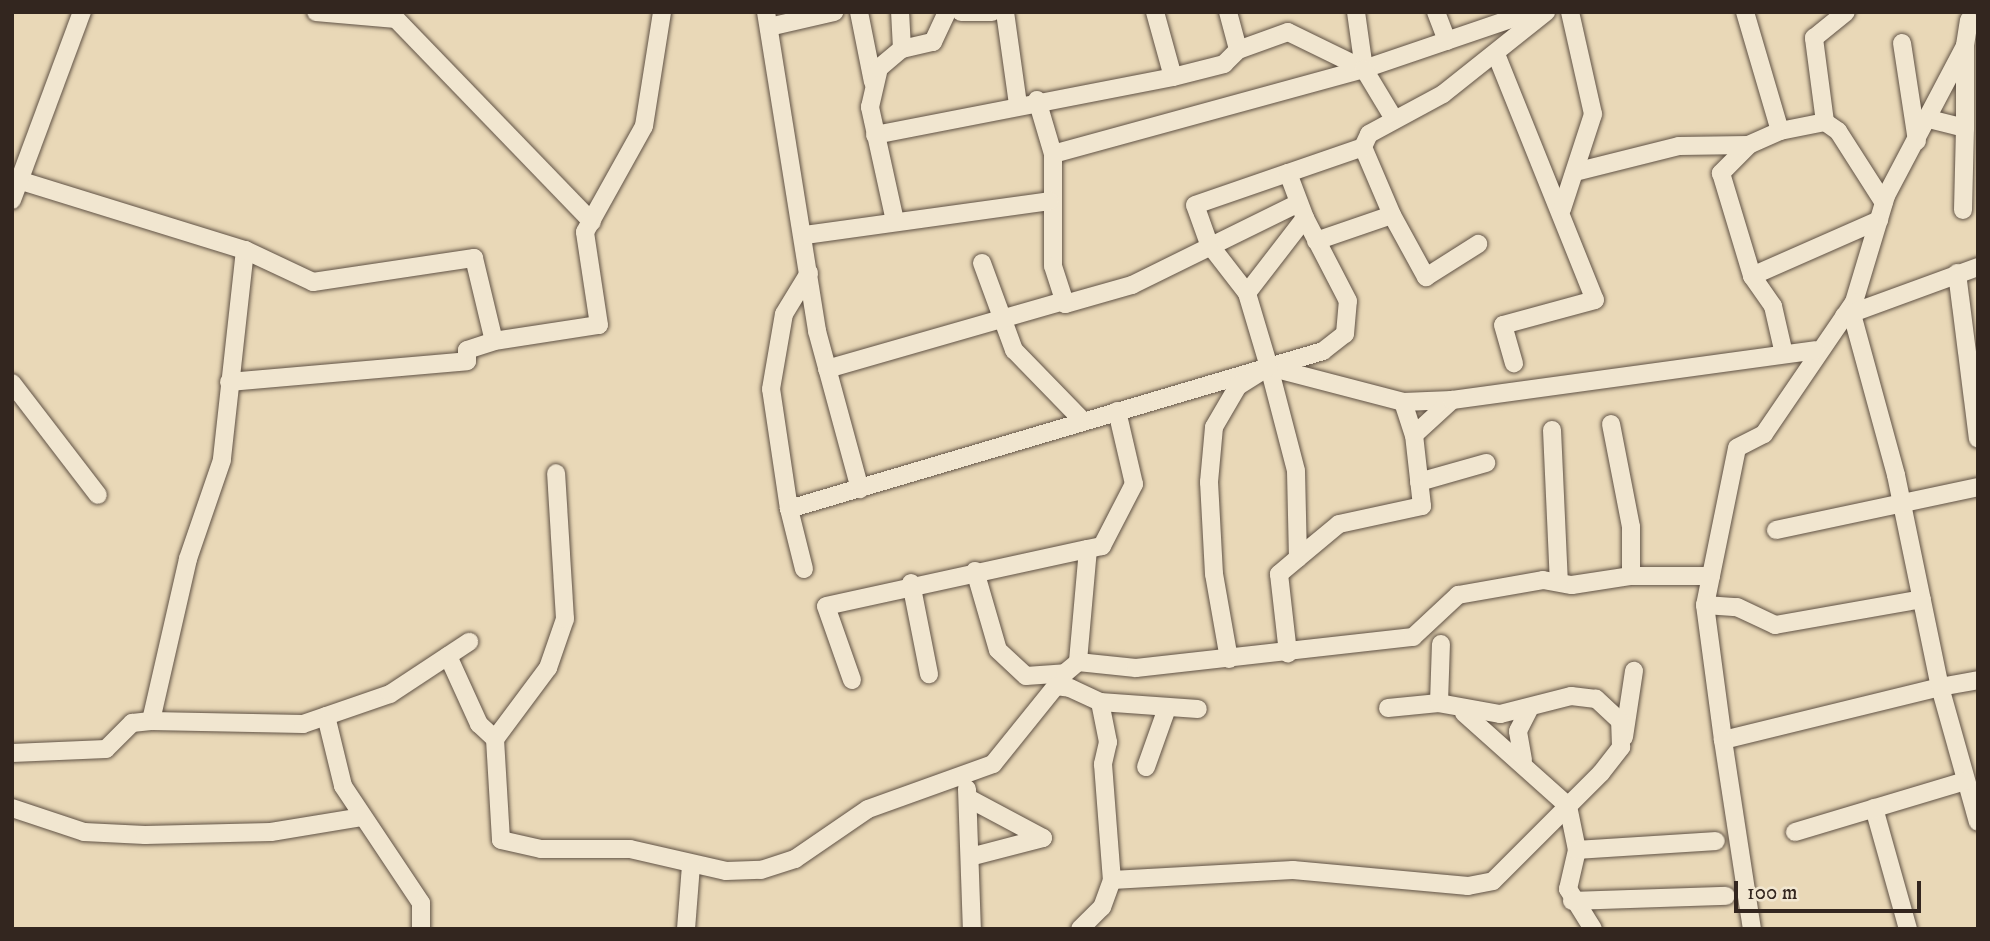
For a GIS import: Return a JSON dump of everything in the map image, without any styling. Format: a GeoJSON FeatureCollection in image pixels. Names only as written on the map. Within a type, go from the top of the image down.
{"type":"FeatureCollection","features":[{"type":"Feature","properties":{"kind":"street"},"geometry":{"type":"LineString","coordinates":[[12,200],[15,179],[82,12]]}},
{"type":"Feature","properties":{"kind":"street"},"geometry":{"type":"LineString","coordinates":[[316,12],[396,19],[592,222]]}},
{"type":"Feature","properties":{"kind":"street"},"geometry":{"type":"LineString","coordinates":[[229,382],[467,360],[467,350],[494,341],[599,325],[585,232],[644,126],[662,12]]}},
{"type":"Feature","properties":{"kind":"street"},"geometry":{"type":"LineString","coordinates":[[834,12],[767,20],[827,369],[860,489]]}},
{"type":"Feature","properties":{"kind":"street"},"geometry":{"type":"LineString","coordinates":[[859,12],[874,86],[874,135],[895,220]]}},
{"type":"Feature","properties":{"kind":"street"},"geometry":{"type":"LineString","coordinates":[[900,12],[902,49]]}},
{"type":"Feature","properties":{"kind":"street"},"geometry":{"type":"LineString","coordinates":[[874,86],[879,68],[902,49],[933,42],[947,12]]}},
{"type":"Feature","properties":{"kind":"street"},"geometry":{"type":"LineString","coordinates":[[961,12],[992,12]]}},
{"type":"Feature","properties":{"kind":"street"},"geometry":{"type":"LineString","coordinates":[[1005,12],[1018,104]]}},
{"type":"Feature","properties":{"kind":"street"},"geometry":{"type":"LineString","coordinates":[[1155,12],[1173,77]]}},
{"type":"Feature","properties":{"kind":"street"},"geometry":{"type":"LineString","coordinates":[[1228,12],[1238,50]]}},
{"type":"Feature","properties":{"kind":"street"},"geometry":{"type":"LineString","coordinates":[[1356,12],[1364,69],[1394,119]]}},
{"type":"Feature","properties":{"kind":"street"},"geometry":{"type":"LineString","coordinates":[[1436,12],[1447,41]]}},
{"type":"Feature","properties":{"kind":"street"},"geometry":{"type":"LineString","coordinates":[[1053,154],[1364,69],[1531,12]]}},
{"type":"Feature","properties":{"kind":"street"},"geometry":{"type":"LineString","coordinates":[[1298,558],[1296,471],[1269,367],[1247,293],[1209,244],[1195,205],[1363,147],[1369,134],[1443,94],[1546,12]]}},
{"type":"Feature","properties":{"kind":"street"},"geometry":{"type":"LineString","coordinates":[[1562,209],[1579,171],[1593,114],[1570,12]]}},
{"type":"Feature","properties":{"kind":"street"},"geometry":{"type":"LineString","coordinates":[[1745,12],[1780,131]]}},
{"type":"Feature","properties":{"kind":"street"},"geometry":{"type":"LineString","coordinates":[[1825,122],[1814,38],[1846,12]]}},
{"type":"Feature","properties":{"kind":"street"},"geometry":{"type":"LineString","coordinates":[[1963,209],[1965,46],[1970,19]]}},
{"type":"Feature","properties":{"kind":"street"},"geometry":{"type":"LineString","coordinates":[[874,135],[1037,100],[1173,77],[1224,64],[1238,50],[1287,32],[1364,69]]}},
{"type":"Feature","properties":{"kind":"street"},"geometry":{"type":"LineString","coordinates":[[1902,43],[1917,141]]}},
{"type":"Feature","properties":{"kind":"street"},"geometry":{"type":"LineString","coordinates":[[1752,929],[1705,606],[1737,448],[1764,433],[1816,350],[1848,315],[1881,211],[1965,46]]}},
{"type":"Feature","properties":{"kind":"street"},"geometry":{"type":"LineString","coordinates":[[1496,54],[1562,209],[1595,300],[1503,325],[1514,363]]}},
{"type":"Feature","properties":{"kind":"street"},"geometry":{"type":"LineString","coordinates":[[1037,100],[1053,154],[1050,201],[1053,266],[1064,301]]}},
{"type":"Feature","properties":{"kind":"street"},"geometry":{"type":"LineString","coordinates":[[1929,119],[1965,128]]}},
{"type":"Feature","properties":{"kind":"street"},"geometry":{"type":"LineString","coordinates":[[1784,354],[1773,306],[1752,276],[1721,173],[1749,145],[1780,131],[1825,122],[1838,131],[1881,211]]}},
{"type":"Feature","properties":{"kind":"street"},"geometry":{"type":"LineString","coordinates":[[1579,171],[1679,146],[1749,145]]}},
{"type":"Feature","properties":{"kind":"street"},"geometry":{"type":"LineString","coordinates":[[1363,147],[1391,215],[1426,277],[1478,244]]}},
{"type":"Feature","properties":{"kind":"street"},"geometry":{"type":"LineString","coordinates":[[789,509],[1323,351],[1345,334],[1348,301],[1316,241],[1288,173]]}},
{"type":"Feature","properties":{"kind":"street"},"geometry":{"type":"LineString","coordinates":[[15,179],[245,250],[313,282],[474,258],[494,341]]}},
{"type":"Feature","properties":{"kind":"street"},"geometry":{"type":"LineString","coordinates":[[805,235],[895,220],[1050,201]]}},
{"type":"Feature","properties":{"kind":"street"},"geometry":{"type":"LineString","coordinates":[[827,369],[1006,321],[1064,301],[1132,285],[1209,244],[1302,210]]}},
{"type":"Feature","properties":{"kind":"street"},"geometry":{"type":"LineString","coordinates":[[1247,293],[1302,210]]}},
{"type":"Feature","properties":{"kind":"street"},"geometry":{"type":"LineString","coordinates":[[1752,276],[1881,211]]}},
{"type":"Feature","properties":{"kind":"street"},"geometry":{"type":"LineString","coordinates":[[1316,241],[1391,215]]}},
{"type":"Feature","properties":{"kind":"street"},"geometry":{"type":"LineString","coordinates":[[150,721],[188,559],[222,460],[229,382],[242,320],[245,250]]}},
{"type":"Feature","properties":{"kind":"street"},"geometry":{"type":"LineString","coordinates":[[982,263],[1006,321],[1014,350],[1083,421]]}},
{"type":"Feature","properties":{"kind":"street"},"geometry":{"type":"LineString","coordinates":[[1848,315],[1978,267]]}},
{"type":"Feature","properties":{"kind":"street"},"geometry":{"type":"LineString","coordinates":[[804,569],[789,509],[771,389],[784,314],[809,273]]}},
{"type":"Feature","properties":{"kind":"street"},"geometry":{"type":"LineString","coordinates":[[1957,273],[1972,359],[1978,439]]}},
{"type":"Feature","properties":{"kind":"street"},"geometry":{"type":"LineString","coordinates":[[1848,315],[1902,506],[1940,687],[1978,822]]}},
{"type":"Feature","properties":{"kind":"street"},"geometry":{"type":"LineString","coordinates":[[1229,659],[1214,574],[1209,482],[1214,427],[1226,399],[1253,373],[1269,367],[1404,402],[1452,400],[1816,350]]}},
{"type":"Feature","properties":{"kind":"street"},"geometry":{"type":"LineString","coordinates":[[12,383],[98,495]]}},
{"type":"Feature","properties":{"kind":"street"},"geometry":{"type":"LineString","coordinates":[[1414,435],[1452,400]]}},
{"type":"Feature","properties":{"kind":"street"},"geometry":{"type":"LineString","coordinates":[[1288,653],[1279,574],[1339,524],[1422,506],[1414,435],[1404,402]]}},
{"type":"Feature","properties":{"kind":"street"},"geometry":{"type":"LineString","coordinates":[[852,680],[826,606],[911,583],[1102,546],[1134,484],[1117,411]]}},
{"type":"Feature","properties":{"kind":"street"},"geometry":{"type":"LineString","coordinates":[[1611,424],[1631,527],[1631,576]]}},
{"type":"Feature","properties":{"kind":"street"},"geometry":{"type":"LineString","coordinates":[[1552,430],[1559,582]]}},
{"type":"Feature","properties":{"kind":"street"},"geometry":{"type":"LineString","coordinates":[[1419,482],[1486,463]]}},
{"type":"Feature","properties":{"kind":"street"},"geometry":{"type":"LineString","coordinates":[[556,474],[565,619],[548,668],[495,739],[500,839],[541,849],[629,849],[691,865],[761,870],[795,859],[868,809],[967,776],[993,764],[1056,686],[1100,702],[1198,709]]}},
{"type":"Feature","properties":{"kind":"street"},"geometry":{"type":"LineString","coordinates":[[1776,530],[1902,506],[1978,487]]}},
{"type":"Feature","properties":{"kind":"street"},"geometry":{"type":"LineString","coordinates":[[975,572],[998,650],[1026,676],[1065,673],[1078,662],[1088,549]]}},
{"type":"Feature","properties":{"kind":"street"},"geometry":{"type":"LineString","coordinates":[[1078,662],[1136,668],[1413,637],[1458,595],[1631,576],[1711,576]]}},
{"type":"Feature","properties":{"kind":"street"},"geometry":{"type":"LineString","coordinates":[[911,583],[929,674]]}},
{"type":"Feature","properties":{"kind":"street"},"geometry":{"type":"LineString","coordinates":[[1705,606],[1737,607],[1775,625],[1922,599]]}},
{"type":"Feature","properties":{"kind":"street"},"geometry":{"type":"LineString","coordinates":[[12,767],[12,752],[106,749],[132,723],[150,721],[303,724],[390,694],[469,642]]}},
{"type":"Feature","properties":{"kind":"street"},"geometry":{"type":"LineString","coordinates":[[1441,644],[1447,705],[1523,760],[1568,806],[1577,850],[1569,876],[1572,901],[1593,929]]}},
{"type":"Feature","properties":{"kind":"street"},"geometry":{"type":"LineString","coordinates":[[448,656],[479,724],[495,739]]}},
{"type":"Feature","properties":{"kind":"street"},"geometry":{"type":"LineString","coordinates":[[1112,880],[1293,870],[1483,885],[1568,806],[1621,747],[1634,671]]}},
{"type":"Feature","properties":{"kind":"street"},"geometry":{"type":"LineString","coordinates":[[1723,740],[1978,680]]}},
{"type":"Feature","properties":{"kind":"street"},"geometry":{"type":"LineString","coordinates":[[1388,708],[1447,705],[1500,714],[1571,696],[1596,699],[1620,721],[1621,747]]}},
{"type":"Feature","properties":{"kind":"street"},"geometry":{"type":"LineString","coordinates":[[1100,702],[1112,880],[1102,908],[1102,929]]}},
{"type":"Feature","properties":{"kind":"street"},"geometry":{"type":"LineString","coordinates":[[1523,760],[1518,731],[1530,707]]}},
{"type":"Feature","properties":{"kind":"street"},"geometry":{"type":"LineString","coordinates":[[1146,767],[1167,708]]}},
{"type":"Feature","properties":{"kind":"street"},"geometry":{"type":"LineString","coordinates":[[326,716],[343,786],[421,903],[421,929]]}},
{"type":"Feature","properties":{"kind":"street"},"geometry":{"type":"LineString","coordinates":[[967,776],[972,929]]}},
{"type":"Feature","properties":{"kind":"street"},"geometry":{"type":"LineString","coordinates":[[1795,832],[1965,781]]}},
{"type":"Feature","properties":{"kind":"street"},"geometry":{"type":"LineString","coordinates":[[968,798],[1043,838],[970,857]]}},
{"type":"Feature","properties":{"kind":"street"},"geometry":{"type":"LineString","coordinates":[[12,808],[84,832],[145,835],[271,832],[363,817]]}},
{"type":"Feature","properties":{"kind":"street"},"geometry":{"type":"LineString","coordinates":[[1874,808],[1908,929]]}},
{"type":"Feature","properties":{"kind":"street"},"geometry":{"type":"LineString","coordinates":[[1577,850],[1716,841]]}},
{"type":"Feature","properties":{"kind":"street"},"geometry":{"type":"LineString","coordinates":[[686,929],[691,865]]}},
{"type":"Feature","properties":{"kind":"street"},"geometry":{"type":"LineString","coordinates":[[1572,901],[1726,896]]}},
{"type":"Feature","properties":{"kind":"street"},"geometry":{"type":"LineString","coordinates":[[1080,929],[1102,908]]}}]}
